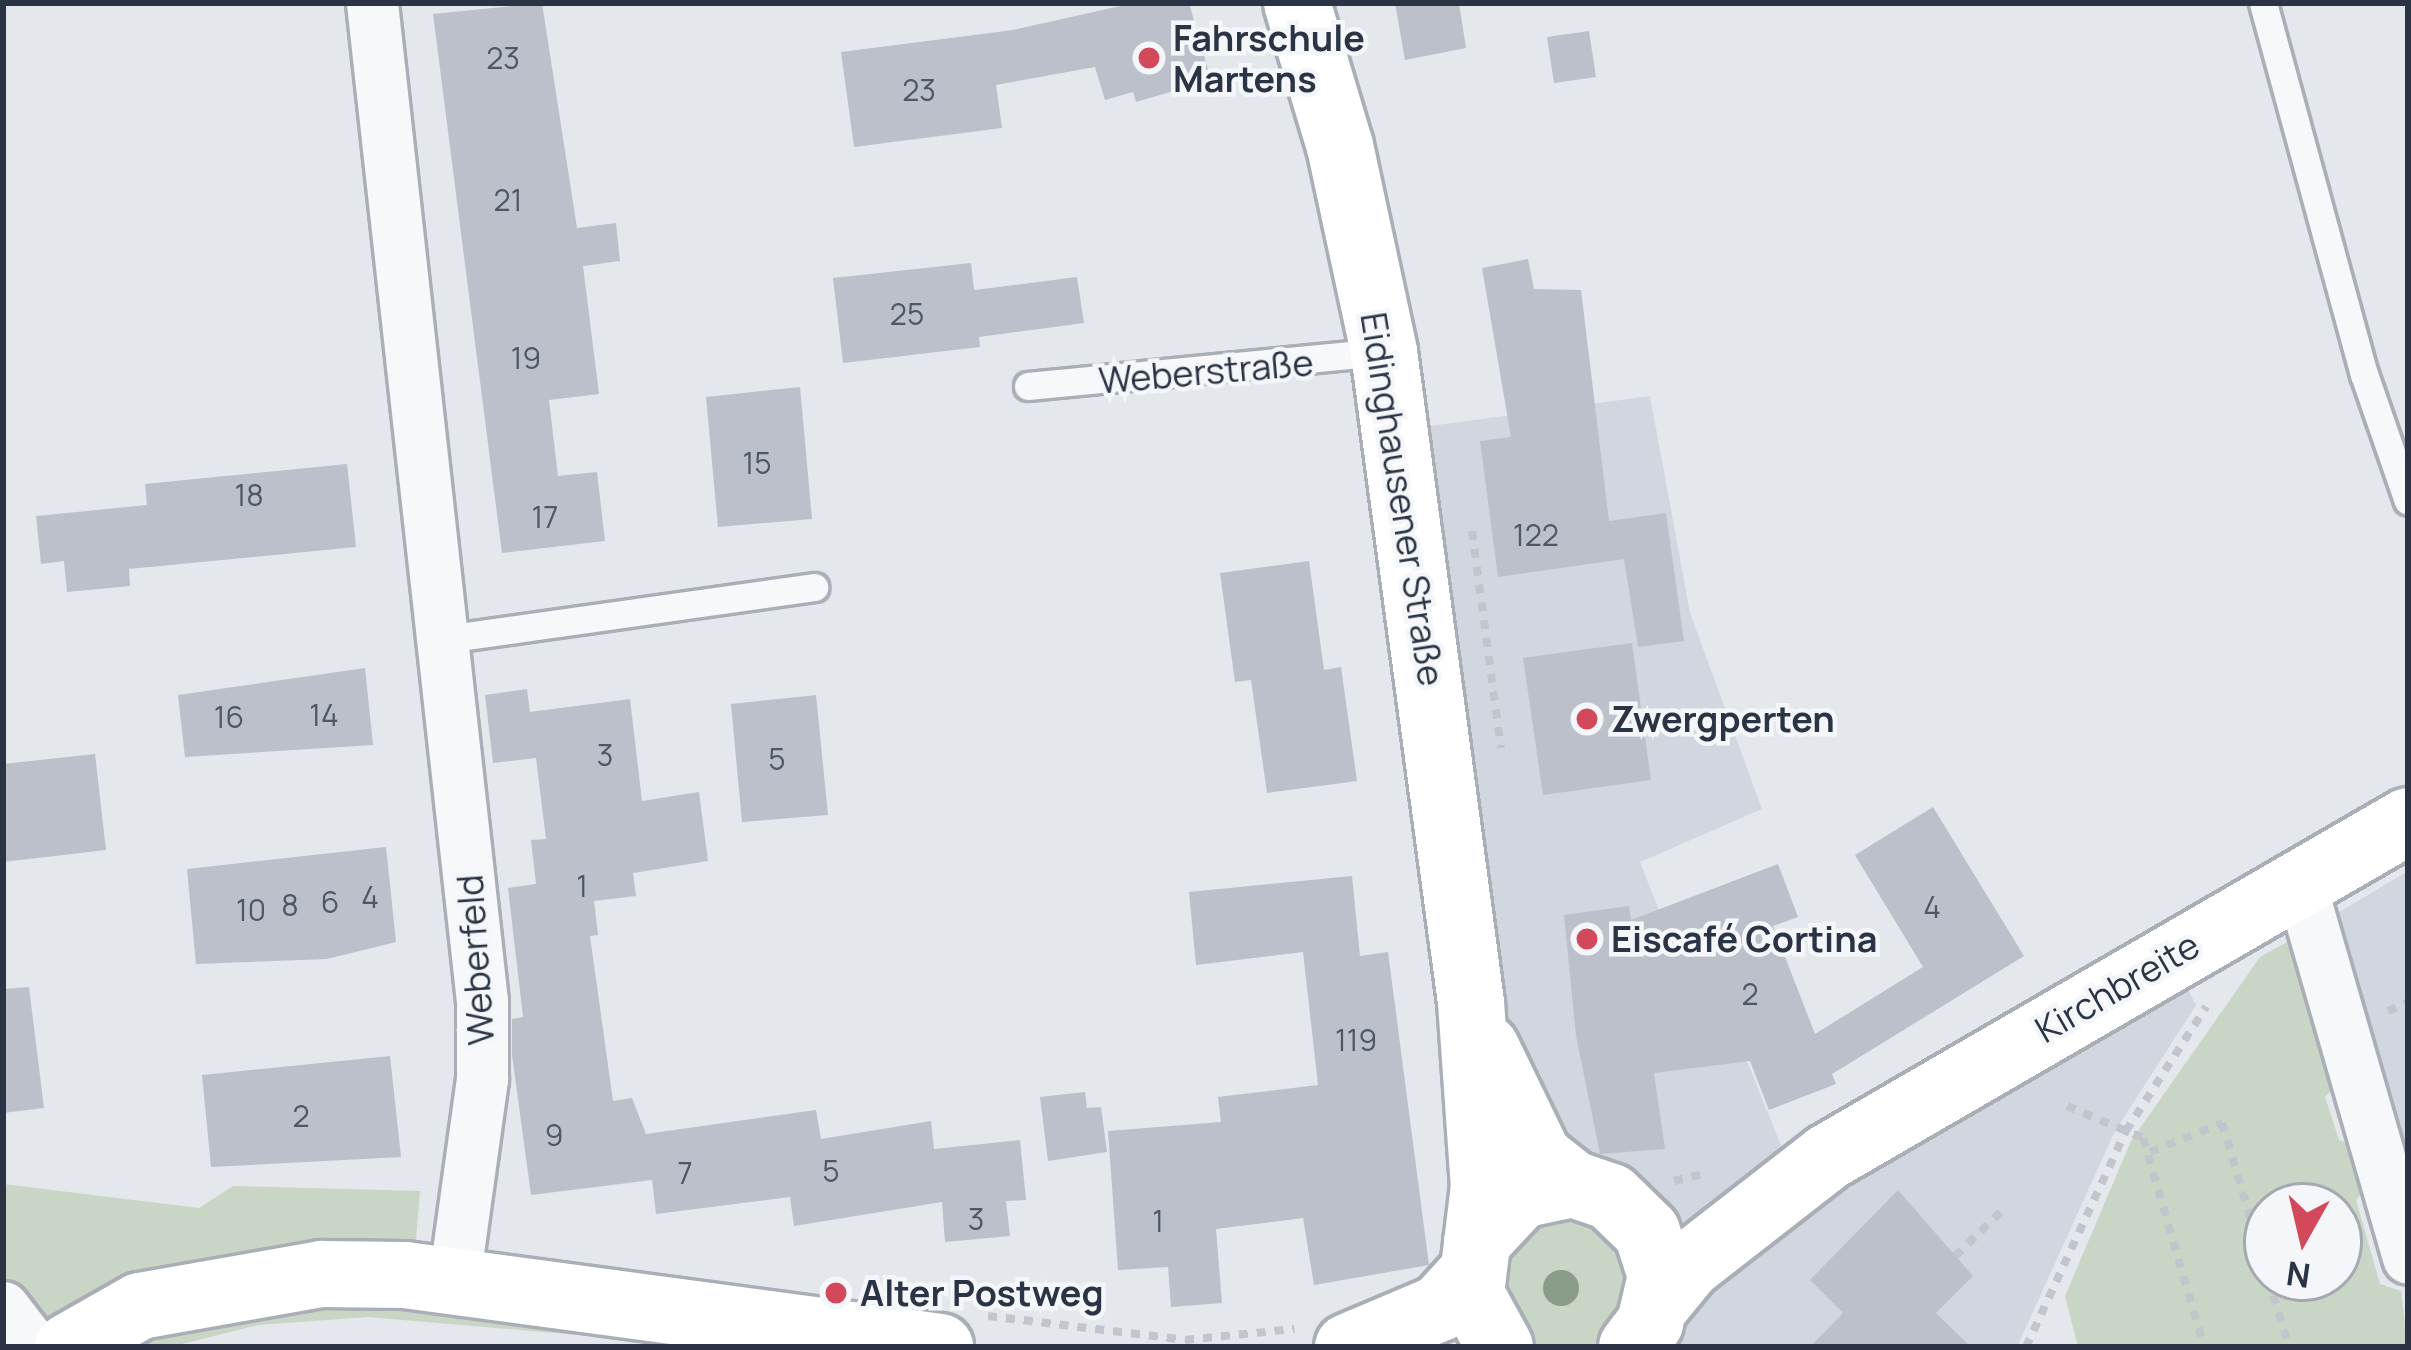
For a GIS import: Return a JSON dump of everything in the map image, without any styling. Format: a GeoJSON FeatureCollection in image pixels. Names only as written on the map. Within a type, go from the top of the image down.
{"type":"FeatureCollection","features":[{"type":"Feature","properties":{"kind":"street","name":"Weberfeld"},"geometry":{"type":"LineString","coordinates":[[372,3],[445,639],[482,1021],[482,1079],[454,1281]]}},
{"type":"Feature","properties":{"kind":"street","name":"Eidinghausener Straße"},"geometry":{"type":"LineString","coordinates":[[1297,3],[1340,146],[1384,352],[1471,1002],[1484,1186],[1474,1257],[1478,1312],[1500,1347]]}},
{"type":"Feature","properties":{"kind":"street","name":"Kirchbreite"},"geometry":{"type":"LineString","coordinates":[[1647,1330],[1688,1265],[1828,1157],[2408,821]]}},
{"type":"Feature","properties":{"kind":"street"},"geometry":{"type":"LineString","coordinates":[[2300,883],[2408,1258]]}},
{"type":"Feature","properties":{"kind":"street","name":"Eidinghausener Straße"},"geometry":{"type":"LineString","coordinates":[[1471,1002],[1507,1102],[1539,1156],[1573,1184],[1611,1197],[1636,1216]]}},
{"type":"Feature","properties":{"kind":"street","name":"Kirchbreite"},"geometry":{"type":"LineString","coordinates":[[1636,1216],[1710,1202],[1828,1157]]}},
{"type":"Feature","properties":{"kind":"street"},"geometry":{"type":"LineString","coordinates":[[1348,1347],[1440,1309],[1504,1205],[1573,1184]]}},
{"type":"Feature","properties":{"kind":"street"},"geometry":{"type":"LineString","coordinates":[[1636,1216],[1655,1249],[1647,1330]]}},
{"type":"Feature","properties":{"kind":"street"},"geometry":{"type":"LineString","coordinates":[[68,1347],[140,1306],[219,1287],[322,1274],[454,1281],[940,1347]]}},
{"type":"Feature","properties":{"kind":"street"},"geometry":{"type":"LineString","coordinates":[[3,1307],[34,1347]]}},
{"type":"Feature","properties":{"kind":"lane"},"geometry":{"type":"LineString","coordinates":[[2263,3],[2364,374],[2408,501]]}},
{"type":"Feature","properties":{"kind":"lane","name":"Weberstraße"},"geometry":{"type":"LineString","coordinates":[[1028,386],[1384,352]]}},
{"type":"Feature","properties":{"kind":"lane"},"geometry":{"type":"LineString","coordinates":[[445,639],[814,587]]}},
{"type":"Feature","properties":{"kind":"path"},"geometry":{"type":"LineString","coordinates":[[2026,1347],[2126,1131],[2214,994]]}},
{"type":"Feature","properties":{"kind":"path"},"geometry":{"type":"LineString","coordinates":[[2067,1106],[2143,1138],[2204,1347]]}},
{"type":"Feature","properties":{"kind":"path"},"geometry":{"type":"LineString","coordinates":[[2150,1152],[2222,1123],[2243,1193]]}},
{"type":"Feature","properties":{"kind":"path"},"geometry":{"type":"LineString","coordinates":[[1955,1256],[2007,1206]]}},
{"type":"Feature","properties":{"kind":"path"},"geometry":{"type":"LineString","coordinates":[[2276,1302],[2289,1347]]}},
{"type":"Feature","properties":{"kind":"shaded area"},"geometry":{"type":"Polygon","coordinates":[[[1650,396],[1690,613],[1762,809],[1640,862],[1697,1007],[1721,997],[1789,1165],[2168,952],[2196,1005],[2114,1133],[2017,1347],[1616,1347],[1501,1105],[1401,430],[1650,396]]]}},
{"type":"Feature","properties":{"kind":"shaded area"},"geometry":{"type":"Polygon","coordinates":[[[2408,871],[2408,1162],[2399,1165],[2326,920],[2408,871]]]}},
{"type":"Feature","properties":{"kind":"green space"},"geometry":{"type":"Polygon","coordinates":[[[2287,942],[2300,950],[2341,1079],[2325,1097],[2339,1140],[2361,1148],[2370,1184],[2363,1192],[2363,1182],[2243,1182],[2243,1302],[2363,1302],[2363,1224],[2380,1284],[2401,1291],[2408,1347],[2078,1347],[2065,1296],[2131,1141],[2260,957],[2287,942]]]}},
{"type":"Feature","properties":{"kind":"green space"},"geometry":{"type":"Polygon","coordinates":[[[3,1184],[199,1208],[233,1186],[420,1191],[415,1252],[717,1347],[368,1317],[258,1325],[170,1347],[3,1347],[3,1184]]]}},
{"type":"Feature","properties":{"kind":"green space"},"geometry":{"type":"Polygon","coordinates":[[[1528,1199],[1638,1240],[1616,1347],[1505,1347],[1480,1247],[1528,1199]]]}},
{"type":"Feature","properties":{"kind":"building"},"geometry":{"type":"Polygon","coordinates":[[[542,3],[577,228],[616,223],[620,261],[583,266],[599,394],[549,400],[558,476],[597,472],[605,541],[502,553],[433,14],[542,3]]]}},
{"type":"Feature","properties":{"kind":"building"},"geometry":{"type":"Polygon","coordinates":[[[1134,3],[1189,3],[1211,80],[1136,102],[1133,92],[1105,100],[1095,67],[996,85],[1002,128],[854,147],[841,52],[1013,30],[1134,3]]]}},
{"type":"Feature","properties":{"kind":"building"},"geometry":{"type":"Polygon","coordinates":[[[1395,3],[1459,3],[1466,48],[1405,60],[1395,3]]]}},
{"type":"Feature","properties":{"kind":"building"},"geometry":{"type":"Polygon","coordinates":[[[1589,31],[1596,77],[1554,83],[1547,37],[1589,31]]]}},
{"type":"Feature","properties":{"kind":"building"},"geometry":{"type":"Polygon","coordinates":[[[1528,259],[1534,289],[1581,290],[1609,521],[1666,513],[1684,641],[1638,647],[1624,559],[1498,577],[1480,441],[1511,437],[1482,268],[1528,259]]]}},
{"type":"Feature","properties":{"kind":"building"},"geometry":{"type":"Polygon","coordinates":[[[971,263],[974,290],[1077,277],[1084,323],[979,337],[980,347],[843,363],[833,278],[971,263]]]}},
{"type":"Feature","properties":{"kind":"building"},"geometry":{"type":"Polygon","coordinates":[[[800,387],[812,519],[718,527],[706,397],[800,387]]]}},
{"type":"Feature","properties":{"kind":"building"},"geometry":{"type":"Polygon","coordinates":[[[347,464],[356,547],[129,569],[130,586],[67,592],[64,561],[41,564],[36,516],[147,505],[145,484],[347,464]]]}},
{"type":"Feature","properties":{"kind":"building"},"geometry":{"type":"Polygon","coordinates":[[[1309,561],[1324,670],[1341,667],[1357,781],[1267,793],[1251,680],[1235,682],[1220,573],[1309,561]]]}},
{"type":"Feature","properties":{"kind":"building","name":"Zwergperten"},"geometry":{"type":"Polygon","coordinates":[[[1632,643],[1651,780],[1543,795],[1523,658],[1632,643]]]}},
{"type":"Feature","properties":{"kind":"building"},"geometry":{"type":"Polygon","coordinates":[[[365,668],[373,745],[185,757],[178,695],[365,668]]]}},
{"type":"Feature","properties":{"kind":"building"},"geometry":{"type":"Polygon","coordinates":[[[527,689],[530,712],[630,699],[642,801],[699,792],[708,861],[633,873],[636,896],[594,901],[598,935],[590,936],[613,1101],[632,1098],[646,1134],[816,1110],[821,1139],[931,1121],[934,1149],[1020,1140],[1026,1200],[1006,1201],[1010,1236],[945,1242],[942,1202],[794,1226],[790,1197],[656,1214],[652,1180],[531,1195],[512,1055],[512,1019],[523,1017],[508,888],[536,884],[531,840],[546,839],[536,758],[493,763],[485,695],[527,689]]]}},
{"type":"Feature","properties":{"kind":"building"},"geometry":{"type":"Polygon","coordinates":[[[816,695],[828,815],[742,822],[731,704],[816,695]]]}},
{"type":"Feature","properties":{"kind":"building"},"geometry":{"type":"Polygon","coordinates":[[[95,754],[106,850],[3,862],[3,764],[95,754]]]}},
{"type":"Feature","properties":{"kind":"building"},"geometry":{"type":"Polygon","coordinates":[[[1933,807],[2024,956],[1832,1074],[1836,1084],[1769,1110],[1750,1061],[1654,1073],[1665,1149],[1600,1154],[1576,1036],[1564,915],[1629,906],[1631,920],[1778,864],[1798,917],[1773,926],[1815,1034],[1923,967],[1855,855],[1933,807]]]}},
{"type":"Feature","properties":{"kind":"building"},"geometry":{"type":"Polygon","coordinates":[[[386,847],[396,942],[327,959],[196,964],[187,869],[386,847]]]}},
{"type":"Feature","properties":{"kind":"building"},"geometry":{"type":"Polygon","coordinates":[[[1352,876],[1360,956],[1388,952],[1429,1265],[1314,1285],[1303,1218],[1216,1229],[1222,1303],[1171,1307],[1168,1267],[1118,1270],[1108,1131],[1221,1122],[1218,1097],[1318,1085],[1303,952],[1196,965],[1189,892],[1352,876]]]}},
{"type":"Feature","properties":{"kind":"building"},"geometry":{"type":"Polygon","coordinates":[[[29,987],[44,1108],[3,1113],[3,989],[29,987]]]}},
{"type":"Feature","properties":{"kind":"building"},"geometry":{"type":"Polygon","coordinates":[[[390,1056],[401,1157],[211,1167],[202,1075],[390,1056]]]}},
{"type":"Feature","properties":{"kind":"building"},"geometry":{"type":"Polygon","coordinates":[[[1085,1092],[1087,1108],[1101,1107],[1107,1152],[1048,1161],[1040,1097],[1085,1092]]]}},
{"type":"Feature","properties":{"kind":"building"},"geometry":{"type":"Polygon","coordinates":[[[1898,1190],[1973,1276],[1936,1313],[1971,1347],[1810,1347],[1843,1313],[1810,1280],[1898,1190]]]}},
{"type":"Feature","properties":{"kind":"place","name":"Fahrschule Martens"},"geometry":{"type":"Point","coordinates":[1149,58]}},
{"type":"Feature","properties":{"kind":"place","name":"Zwergperten"},"geometry":{"type":"Point","coordinates":[1587,719]}},
{"type":"Feature","properties":{"kind":"place","name":"Eiscafé Cortina"},"geometry":{"type":"Point","coordinates":[1587,939]}},
{"type":"Feature","properties":{"kind":"place","name":"Alter Postweg"},"geometry":{"type":"Point","coordinates":[836,1293]}}]}
